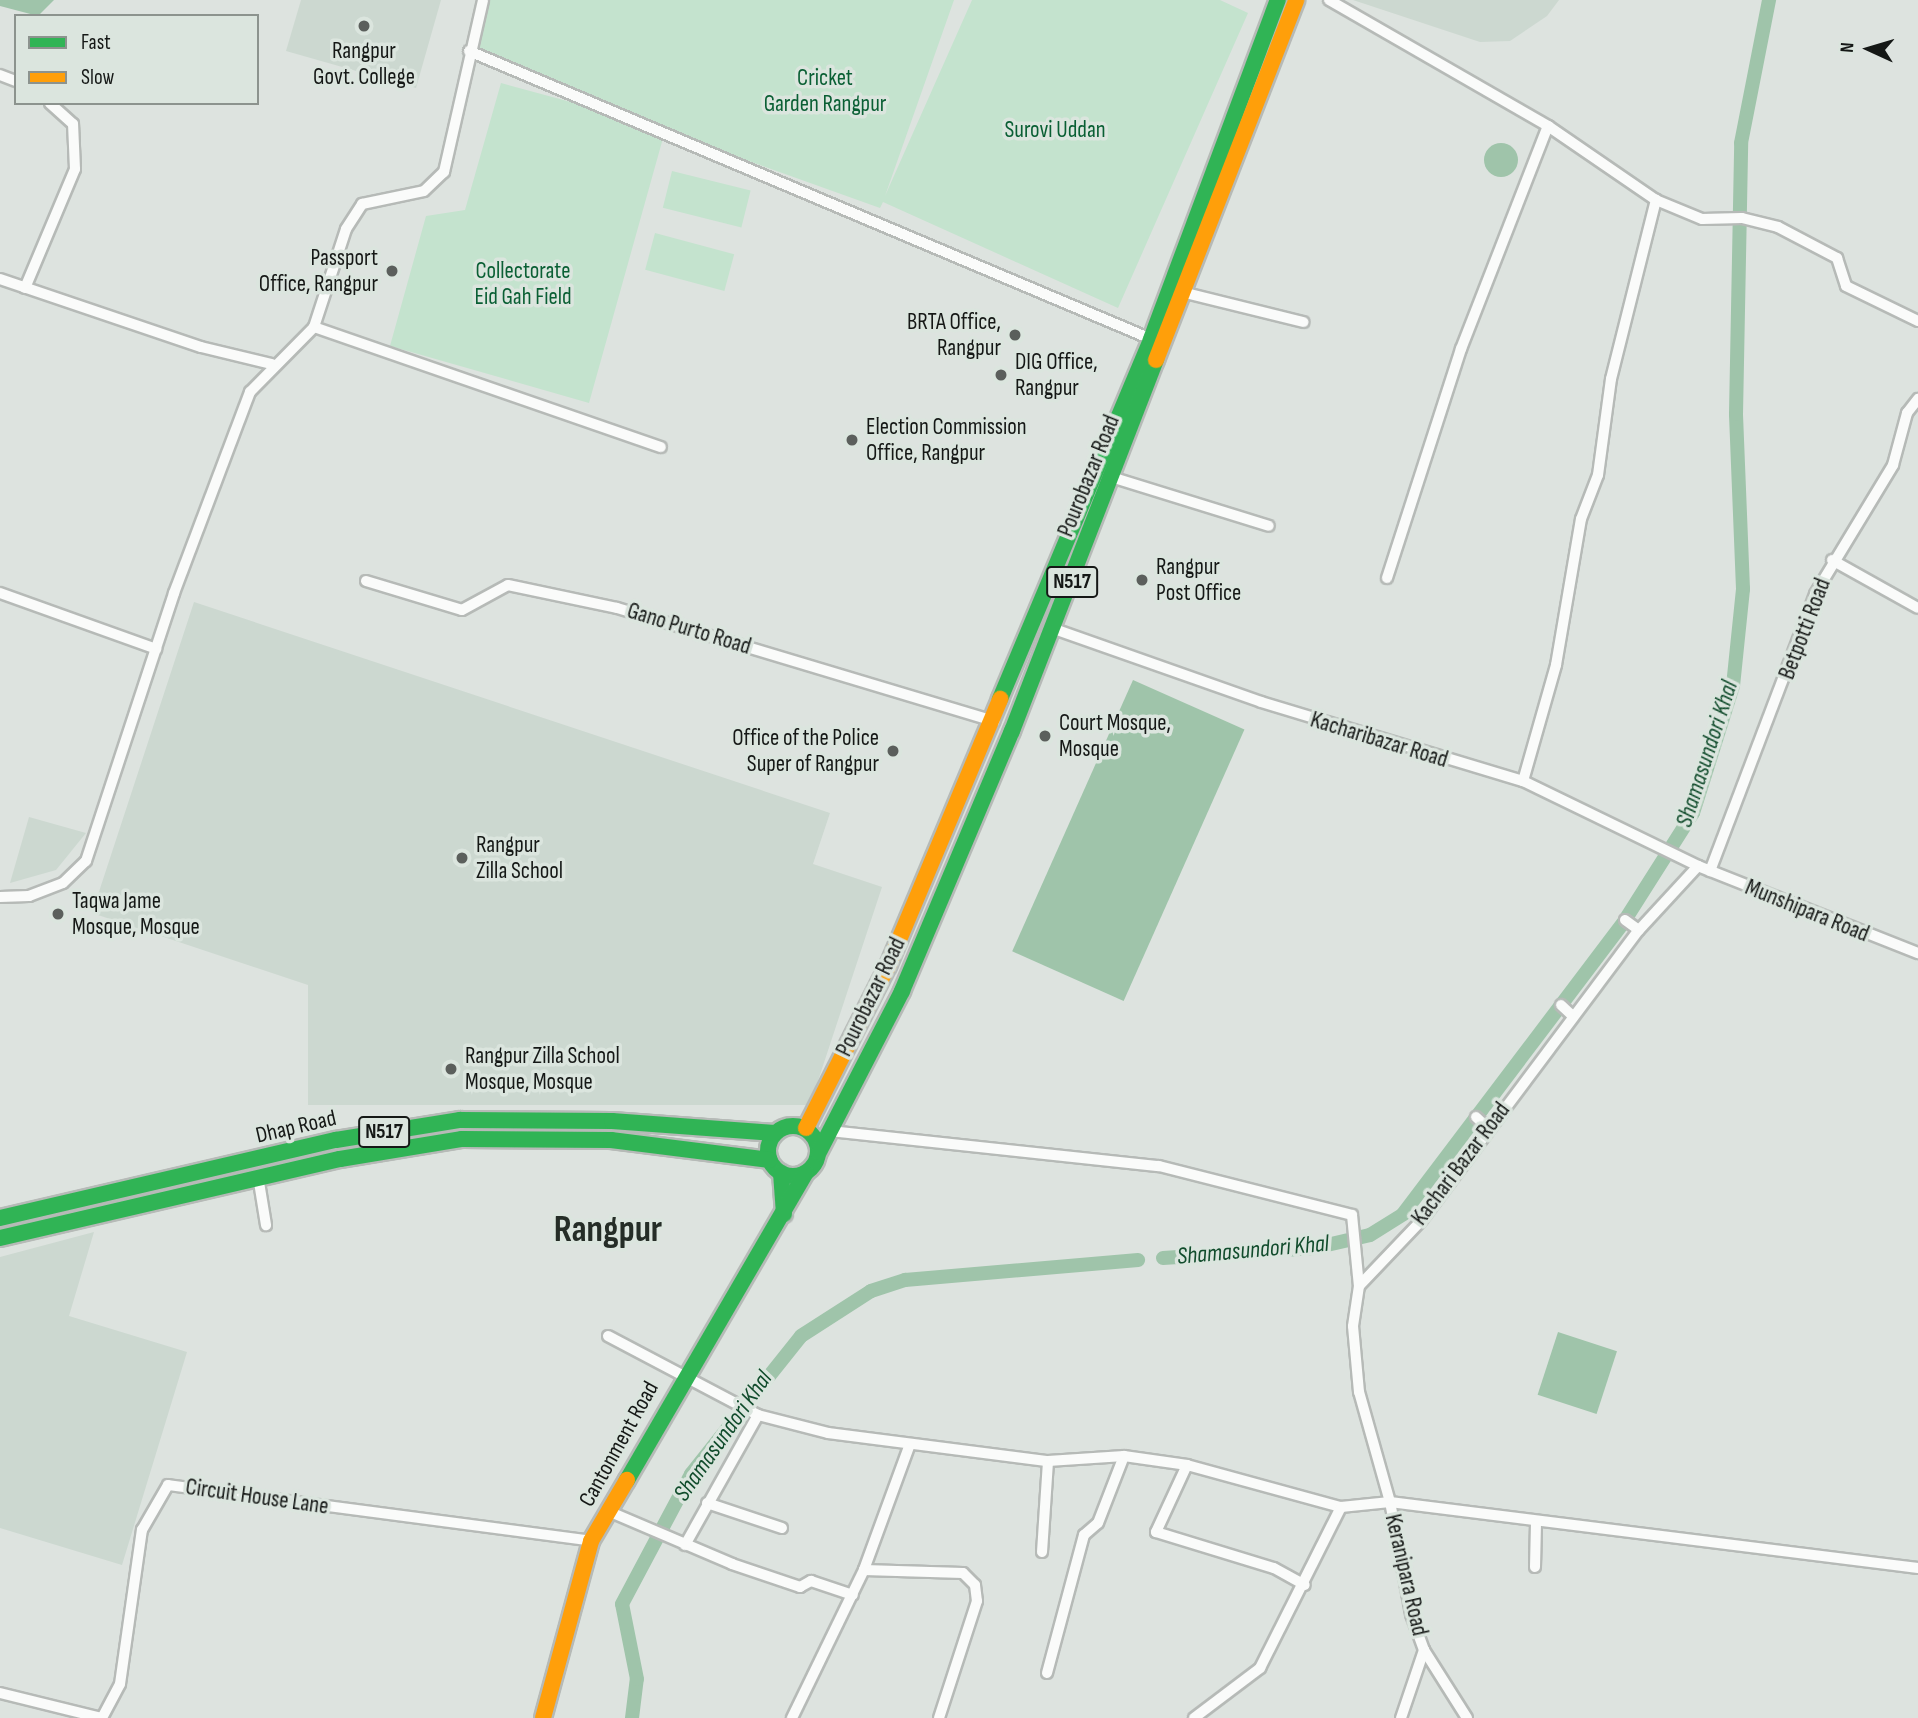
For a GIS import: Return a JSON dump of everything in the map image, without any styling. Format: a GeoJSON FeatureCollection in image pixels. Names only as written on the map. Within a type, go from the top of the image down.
{"type":"FeatureCollection","features":[{"type":"Feature","properties":{"kind":"main road","name":"Pourobazar Road"},"geometry":{"type":"LineString","coordinates":[[806,1128],[888,966],[1151,340],[1278,0]]}},
{"type":"Feature","properties":{"kind":"main road","name":"Pourobazar Road"},"geometry":{"type":"LineString","coordinates":[[819,1152],[902,991],[1012,732],[1186,293],[1296,0]]}},
{"type":"Feature","properties":{"kind":"main road","name":"Dhap Road"},"geometry":{"type":"LineString","coordinates":[[0,1218],[255,1159],[460,1120],[612,1121],[775,1133],[806,1128]]}},
{"type":"Feature","properties":{"kind":"main road"},"geometry":{"type":"LineString","coordinates":[[806,1128],[819,1152]]}},
{"type":"Feature","properties":{"kind":"main road"},"geometry":{"type":"LineString","coordinates":[[775,1133],[770,1160],[781,1173],[784,1214]]}},
{"type":"Feature","properties":{"kind":"main road","name":"Dhap Road"},"geometry":{"type":"LineString","coordinates":[[0,1238],[258,1178],[461,1139],[611,1140],[770,1160]]}},
{"type":"Feature","properties":{"kind":"main road","name":"N517"},"geometry":{"type":"LineString","coordinates":[[806,1173],[819,1152]]}},
{"type":"Feature","properties":{"kind":"main road"},"geometry":{"type":"LineString","coordinates":[[781,1173],[806,1173]]}},
{"type":"Feature","properties":{"kind":"main road","name":"Cantonment Road"},"geometry":{"type":"LineString","coordinates":[[543,1718],[591,1541],[682,1378],[784,1214],[806,1173]]}},
{"type":"Feature","properties":{"kind":"street"},"geometry":{"type":"LineString","coordinates":[[0,897],[29,896],[63,883],[86,861],[156,649],[250,392],[272,363],[314,327],[346,229],[362,204],[424,191],[444,172],[469,51],[483,0]]}},
{"type":"Feature","properties":{"kind":"street"},"geometry":{"type":"LineString","coordinates":[[1329,0],[1548,126],[1656,200],[1702,219],[1742,218],[1778,227],[1838,258],[1846,286],[1918,321]]}},
{"type":"Feature","properties":{"kind":"street"},"geometry":{"type":"LineString","coordinates":[[469,51],[1151,340]]}},
{"type":"Feature","properties":{"kind":"street"},"geometry":{"type":"LineString","coordinates":[[25,288],[75,169],[73,124],[52,105]]}},
{"type":"Feature","properties":{"kind":"street"},"geometry":{"type":"LineString","coordinates":[[1387,578],[1461,349],[1548,126]]}},
{"type":"Feature","properties":{"kind":"street"},"geometry":{"type":"LineString","coordinates":[[1523,781],[1556,665],[1580,519],[1598,475],[1611,379],[1656,200]]}},
{"type":"Feature","properties":{"kind":"street"},"geometry":{"type":"LineString","coordinates":[[0,279],[272,363]]}},
{"type":"Feature","properties":{"kind":"street"},"geometry":{"type":"LineString","coordinates":[[1186,293],[1303,322]]}},
{"type":"Feature","properties":{"kind":"street"},"geometry":{"type":"LineString","coordinates":[[314,327],[661,447]]}},
{"type":"Feature","properties":{"kind":"street","name":"Betpotti Road"},"geometry":{"type":"LineString","coordinates":[[1710,871],[1832,560],[1893,465],[1907,413],[1918,399]]}},
{"type":"Feature","properties":{"kind":"street"},"geometry":{"type":"LineString","coordinates":[[1111,477],[1269,526]]}},
{"type":"Feature","properties":{"kind":"street"},"geometry":{"type":"LineString","coordinates":[[1832,560],[1918,608]]}},
{"type":"Feature","properties":{"kind":"street","name":"Gano Purto Road"},"geometry":{"type":"LineString","coordinates":[[366,581],[461,610],[508,585],[617,608],[990,718],[1012,732]]}},
{"type":"Feature","properties":{"kind":"street"},"geometry":{"type":"LineString","coordinates":[[0,593],[156,649]]}},
{"type":"Feature","properties":{"kind":"street","name":"Kacharibazar Road"},"geometry":{"type":"LineString","coordinates":[[1054,629],[1261,702],[1523,781],[1650,839],[1698,866]]}},
{"type":"Feature","properties":{"kind":"street","name":"Munshipara Road"},"geometry":{"type":"LineString","coordinates":[[1698,866],[1918,953]]}},
{"type":"Feature","properties":{"kind":"street","name":"Kachari Bazar Road"},"geometry":{"type":"LineString","coordinates":[[1359,1286],[1421,1221],[1488,1128],[1639,930],[1698,866]]}},
{"type":"Feature","properties":{"kind":"street"},"geometry":{"type":"LineString","coordinates":[[1625,920],[1639,930]]}},
{"type":"Feature","properties":{"kind":"street"},"geometry":{"type":"LineString","coordinates":[[1561,1005],[1573,1016]]}},
{"type":"Feature","properties":{"kind":"street"},"geometry":{"type":"LineString","coordinates":[[1476,1117],[1488,1128]]}},
{"type":"Feature","properties":{"kind":"street"},"geometry":{"type":"LineString","coordinates":[[830,1131],[1160,1166],[1352,1215],[1359,1286],[1353,1326],[1359,1392],[1390,1502]]}},
{"type":"Feature","properties":{"kind":"street"},"geometry":{"type":"LineString","coordinates":[[255,1159],[266,1225]]}},
{"type":"Feature","properties":{"kind":"street"},"geometry":{"type":"LineString","coordinates":[[608,1336],[682,1378],[758,1415],[911,1444],[1048,1461],[1124,1456],[1186,1465],[1341,1507],[1390,1502],[1536,1523],[1918,1568]]}},
{"type":"Feature","properties":{"kind":"street"},"geometry":{"type":"LineString","coordinates":[[685,1545],[758,1415]]}},
{"type":"Feature","properties":{"kind":"street"},"geometry":{"type":"LineString","coordinates":[[792,1718],[864,1570],[911,1444]]}},
{"type":"Feature","properties":{"kind":"street"},"geometry":{"type":"LineString","coordinates":[[1047,1673],[1084,1535],[1097,1523],[1124,1456]]}},
{"type":"Feature","properties":{"kind":"street"},"geometry":{"type":"LineString","coordinates":[[1042,1552],[1048,1461]]}},
{"type":"Feature","properties":{"kind":"street"},"geometry":{"type":"LineString","coordinates":[[1186,1465],[1156,1532],[1274,1568],[1305,1585]]}},
{"type":"Feature","properties":{"kind":"street","name":"Circuit House Lane"},"geometry":{"type":"LineString","coordinates":[[102,1718],[120,1684],[142,1530],[167,1485],[591,1541]]}},
{"type":"Feature","properties":{"kind":"street","name":"Keranipara Road"},"geometry":{"type":"LineString","coordinates":[[1390,1502],[1424,1650],[1468,1718]]}},
{"type":"Feature","properties":{"kind":"street"},"geometry":{"type":"LineString","coordinates":[[707,1503],[782,1528]]}},
{"type":"Feature","properties":{"kind":"street"},"geometry":{"type":"LineString","coordinates":[[1194,1718],[1260,1668],[1305,1585],[1341,1507]]}},
{"type":"Feature","properties":{"kind":"street"},"geometry":{"type":"LineString","coordinates":[[1360,1507],[1393,1516]]}},
{"type":"Feature","properties":{"kind":"street"},"geometry":{"type":"LineString","coordinates":[[608,1511],[685,1545],[800,1587],[811,1581],[853,1595]]}},
{"type":"Feature","properties":{"kind":"street"},"geometry":{"type":"LineString","coordinates":[[1535,1567],[1536,1523]]}},
{"type":"Feature","properties":{"kind":"street"},"geometry":{"type":"LineString","coordinates":[[864,1570],[963,1573],[975,1585],[977,1601],[939,1718]]}},
{"type":"Feature","properties":{"kind":"street"},"geometry":{"type":"LineString","coordinates":[[1401,1718],[1424,1650]]}},
{"type":"Feature","properties":{"kind":"street"},"geometry":{"type":"LineString","coordinates":[[0,1693],[102,1718]]}},
{"type":"Feature","properties":{"kind":"shaded area"},"geometry":{"type":"Polygon","coordinates":[[[0,0],[54,0],[40,14],[0,6],[0,0]]]}},
{"type":"Feature","properties":{"kind":"shaded area","name":"Rangpur Govt. College"},"geometry":{"type":"Polygon","coordinates":[[[301,0],[441,0],[416,88],[286,51],[301,0]]]}},
{"type":"Feature","properties":{"kind":"shaded area"},"geometry":{"type":"Polygon","coordinates":[[[1353,0],[1559,0],[1547,16],[1510,41],[1480,42],[1353,0]]]}},
{"type":"Feature","properties":{"kind":"shaded area"},"geometry":{"type":"Polygon","coordinates":[[[1501,143],[1513,148],[1518,160],[1513,172],[1501,177],[1489,172],[1484,160],[1489,148],[1501,143]]]}},
{"type":"Feature","properties":{"kind":"shaded area","name":"Rangpur Zilla School"},"geometry":{"type":"Polygon","coordinates":[[[194,602],[830,813],[813,864],[882,887],[810,1105],[308,1105],[308,985],[92,913],[194,602]]]}},
{"type":"Feature","properties":{"kind":"shaded area"},"geometry":{"type":"Polygon","coordinates":[[[1133,680],[1244,730],[1124,1001],[1012,951],[1133,680]]]}},
{"type":"Feature","properties":{"kind":"shaded area"},"geometry":{"type":"Polygon","coordinates":[[[29,817],[86,833],[56,870],[10,883],[29,817]]]}},
{"type":"Feature","properties":{"kind":"shaded area"},"geometry":{"type":"Polygon","coordinates":[[[94,1232],[69,1316],[187,1352],[122,1565],[0,1528],[0,1257],[94,1232]]]}},
{"type":"Feature","properties":{"kind":"shaded area"},"geometry":{"type":"Polygon","coordinates":[[[1558,1332],[1617,1351],[1597,1414],[1538,1395],[1558,1332]]]}},
{"type":"Feature","properties":{"kind":"green space"},"geometry":{"type":"Polygon","coordinates":[[[483,0],[954,0],[885,196],[972,0],[1220,0],[1248,13],[1118,308],[883,202],[880,208],[665,131],[589,403],[390,346],[426,216],[465,210],[501,83],[637,120],[463,57],[483,0]]]}},
{"type":"Feature","properties":{"kind":"green space"},"geometry":{"type":"Polygon","coordinates":[[[672,171],[751,191],[741,227],[663,208],[672,171]]]}},
{"type":"Feature","properties":{"kind":"green space"},"geometry":{"type":"Polygon","coordinates":[[[655,233],[734,254],[724,291],[645,270],[655,233]]]}},
{"type":"Feature","properties":{"kind":"waterway","name":"Shamasundori Khal"},"geometry":{"type":"LineString","coordinates":[[1163,1258],[1314,1248],[1370,1235],[1403,1214],[1625,920],[1693,813],[1733,686],[1743,589],[1736,414],[1741,143],[1769,0]]}},
{"type":"Feature","properties":{"kind":"waterway","name":"Shamasundori Khal"},"geometry":{"type":"LineString","coordinates":[[632,1718],[637,1679],[622,1604],[691,1474],[801,1336],[871,1291],[905,1280],[1138,1260]]}},
{"type":"Feature","properties":{"kind":"traffic: fast"},"geometry":{"type":"LineString","coordinates":[[1000,699],[1151,339],[1278,0]]}},
{"type":"Feature","properties":{"kind":"traffic: fast"},"geometry":{"type":"LineString","coordinates":[[819,1152],[902,991],[1012,731],[1156,360]]}},
{"type":"Feature","properties":{"kind":"traffic: fast"},"geometry":{"type":"LineString","coordinates":[[0,1218],[336,1140],[460,1120],[612,1121],[775,1133]]}},
{"type":"Feature","properties":{"kind":"traffic: fast"},"geometry":{"type":"LineString","coordinates":[[793,1126],[811,1133],[818,1151],[811,1169],[793,1176],[775,1169],[768,1151],[775,1133],[793,1126]]}},
{"type":"Feature","properties":{"kind":"traffic: fast"},"geometry":{"type":"LineString","coordinates":[[0,1238],[340,1159],[462,1139],[611,1140],[770,1160]]}},
{"type":"Feature","properties":{"kind":"traffic: fast"},"geometry":{"type":"LineString","coordinates":[[781,1173],[784,1214]]}},
{"type":"Feature","properties":{"kind":"traffic: fast"},"geometry":{"type":"LineString","coordinates":[[627,1480],[806,1173]]}},
{"type":"Feature","properties":{"kind":"traffic: slow"},"geometry":{"type":"LineString","coordinates":[[1156,360],[1296,0]]}},
{"type":"Feature","properties":{"kind":"traffic: slow"},"geometry":{"type":"LineString","coordinates":[[806,1128],[888,966],[1000,699]]}},
{"type":"Feature","properties":{"kind":"traffic: slow"},"geometry":{"type":"LineString","coordinates":[[543,1718],[591,1541],[627,1480]]}},
{"type":"Feature","properties":{"kind":"place","name":"Rangpur Govt. College"},"geometry":{"type":"Point","coordinates":[364,26]}},
{"type":"Feature","properties":{"kind":"place","name":"Passport Office, Rangpur"},"geometry":{"type":"Point","coordinates":[392,271]}},
{"type":"Feature","properties":{"kind":"place","name":"BRTA Office, Rangpur"},"geometry":{"type":"Point","coordinates":[1015,335]}},
{"type":"Feature","properties":{"kind":"place","name":"DIG Office, Rangpur"},"geometry":{"type":"Point","coordinates":[1001,375]}},
{"type":"Feature","properties":{"kind":"place","name":"Election Commission Office, Rangpur"},"geometry":{"type":"Point","coordinates":[852,440]}},
{"type":"Feature","properties":{"kind":"place","name":"Rangpur Post Office"},"geometry":{"type":"Point","coordinates":[1142,580]}},
{"type":"Feature","properties":{"kind":"place","name":"Court Mosque, Mosque"},"geometry":{"type":"Point","coordinates":[1045,736]}},
{"type":"Feature","properties":{"kind":"place","name":"Office of the Police Super of Rangpur"},"geometry":{"type":"Point","coordinates":[893,751]}},
{"type":"Feature","properties":{"kind":"place","name":"Rangpur Zilla School"},"geometry":{"type":"Point","coordinates":[462,858]}},
{"type":"Feature","properties":{"kind":"place","name":"Taqwa Jame Mosque, Mosque"},"geometry":{"type":"Point","coordinates":[58,914]}},
{"type":"Feature","properties":{"kind":"place","name":"Rangpur Zilla School Mosque, Mosque"},"geometry":{"type":"Point","coordinates":[451,1069]}},
{"type":"Feature","properties":{"kind":"district","name":"Rangpur"},"geometry":{"type":"Point","coordinates":[608,1230]}},
{"type":"Feature","properties":{"kind":"park label","name":"Cricket Garden Rangpur"},"geometry":{"type":"Point","coordinates":[825,91]}},
{"type":"Feature","properties":{"kind":"park label","name":"Surovi Uddan"},"geometry":{"type":"Point","coordinates":[1055,130]}},
{"type":"Feature","properties":{"kind":"park label","name":"Collectorate Eid Gah Field"},"geometry":{"type":"Point","coordinates":[523,284]}}]}
